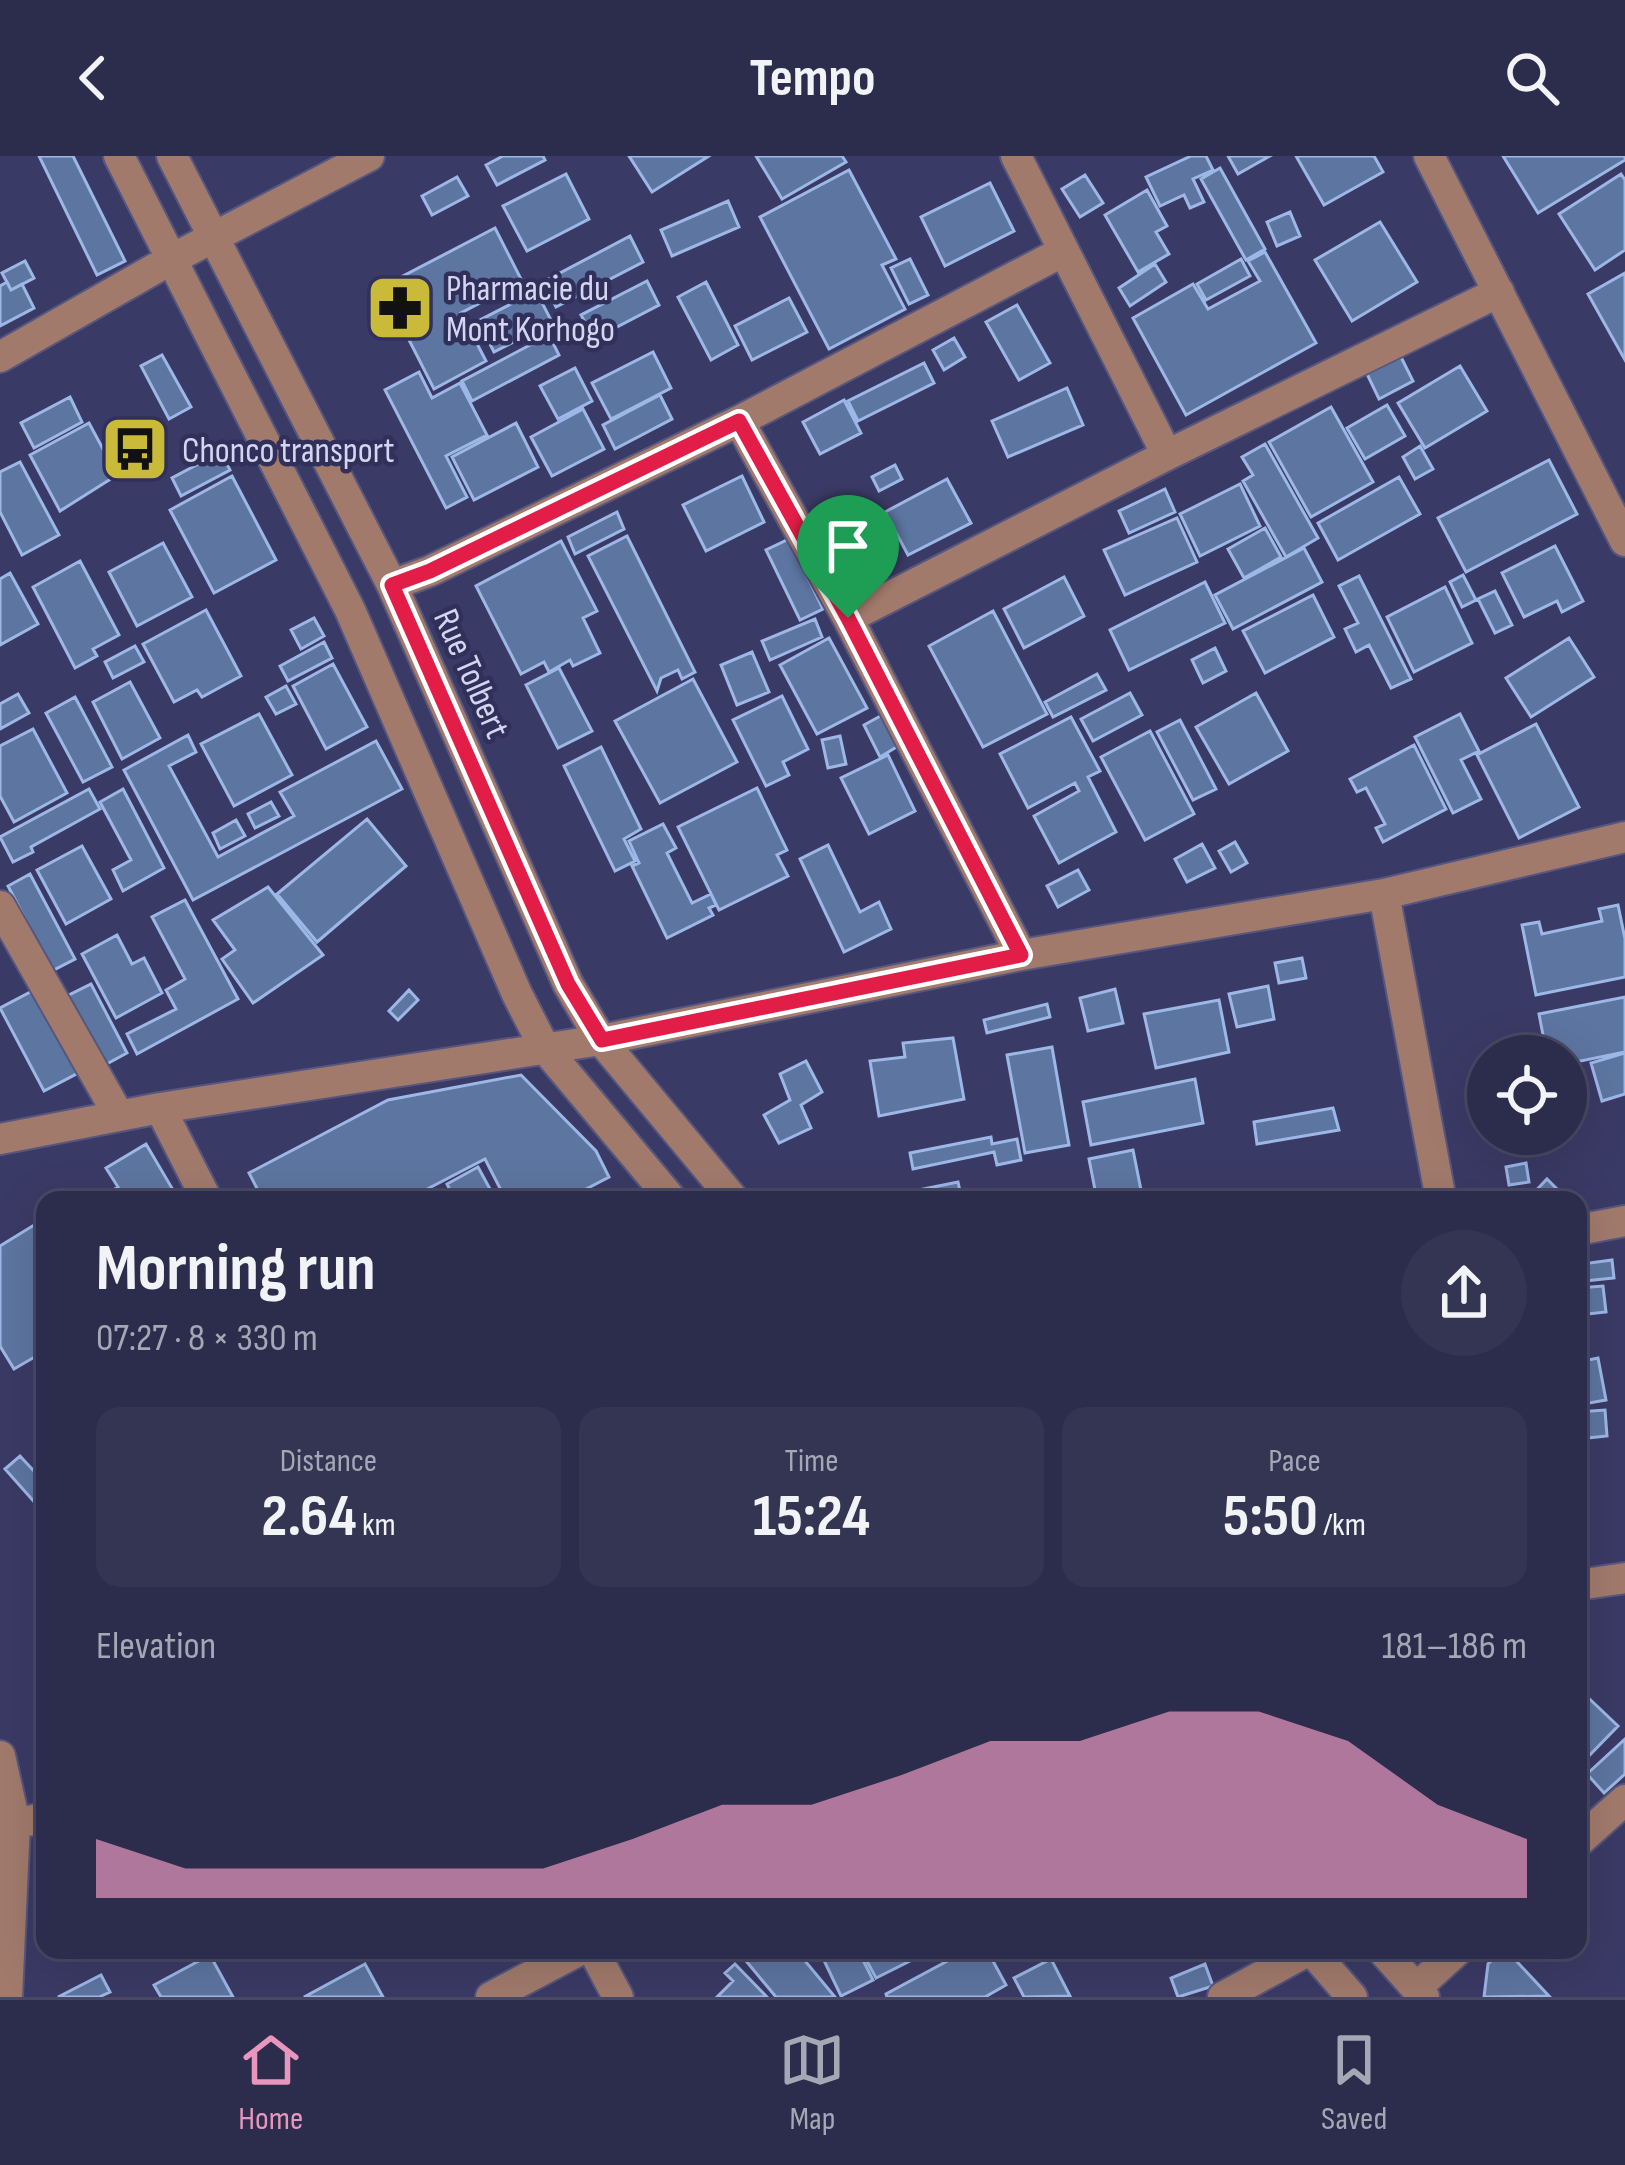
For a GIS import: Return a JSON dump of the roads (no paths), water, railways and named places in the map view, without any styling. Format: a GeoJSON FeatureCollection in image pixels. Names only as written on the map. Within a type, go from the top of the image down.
{"type":"FeatureCollection","features":[{"type":"Feature","properties":{"kind":"street"},"geometry":{"type":"LineString","coordinates":[[119,156],[350,610],[544,1047],[664,1191]]}},
{"type":"Feature","properties":{"kind":"street","name":"Rue Tolbert"},"geometry":{"type":"LineString","coordinates":[[172,156],[392,585],[568,984],[602,1040],[727,1191]]}},
{"type":"Feature","properties":{"kind":"street"},"geometry":{"type":"LineString","coordinates":[[0,357],[170,260],[369,156]]}},
{"type":"Feature","properties":{"kind":"street"},"geometry":{"type":"LineString","coordinates":[[1016,156],[1167,455]]}},
{"type":"Feature","properties":{"kind":"street"},"geometry":{"type":"LineString","coordinates":[[1430,156],[1625,541]]}},
{"type":"Feature","properties":{"kind":"street"},"geometry":{"type":"LineString","coordinates":[[392,585],[739,421],[1062,252]]}},
{"type":"Feature","properties":{"kind":"street"},"geometry":{"type":"LineString","coordinates":[[848,618],[1499,292]]}},
{"type":"Feature","properties":{"kind":"street"},"geometry":{"type":"LineString","coordinates":[[739,421],[848,618],[1021,955]]}},
{"type":"Feature","properties":{"kind":"street"},"geometry":{"type":"LineString","coordinates":[[0,1139],[160,1108],[602,1040],[1021,955],[1384,894],[1625,837]]}},
{"type":"Feature","properties":{"kind":"street"},"geometry":{"type":"LineString","coordinates":[[1384,894],[1439,1191]]}},
{"type":"Feature","properties":{"kind":"street"},"geometry":{"type":"LineString","coordinates":[[0,906],[119,1116]]}},
{"type":"Feature","properties":{"kind":"street"},"geometry":{"type":"LineString","coordinates":[[160,1108],[202,1191]]}},
{"type":"Feature","properties":{"kind":"street"},"geometry":{"type":"LineString","coordinates":[[1587,1228],[1625,1221]]}},
{"type":"Feature","properties":{"kind":"street"},"geometry":{"type":"LineString","coordinates":[[1587,1584],[1625,1578]]}},
{"type":"Feature","properties":{"kind":"street"},"geometry":{"type":"LineString","coordinates":[[0,1756],[30,1821],[7,1997]]}},
{"type":"Feature","properties":{"kind":"street"},"geometry":{"type":"LineString","coordinates":[[1587,1834],[1625,1800]]}},
{"type":"Feature","properties":{"kind":"street"},"geometry":{"type":"LineString","coordinates":[[491,1997],[563,1959]]}},
{"type":"Feature","properties":{"kind":"street"},"geometry":{"type":"LineString","coordinates":[[598,1959],[618,1997]]}},
{"type":"Feature","properties":{"kind":"street"},"geometry":{"type":"LineString","coordinates":[[1223,1997],[1293,1959]]}},
{"type":"Feature","properties":{"kind":"street"},"geometry":{"type":"LineString","coordinates":[[1318,1959],[1352,1997]]}},
{"type":"Feature","properties":{"kind":"street"},"geometry":{"type":"LineString","coordinates":[[1390,1959],[1420,1992],[1450,1959]]}},
{"type":"Feature","properties":{"kind":"place","name":"Pharmacie du Mont Korhogo"},"geometry":{"type":"Point","coordinates":[400,308]}},
{"type":"Feature","properties":{"kind":"place","name":"Chonco transport"},"geometry":{"type":"Point","coordinates":[135,449]}}]}
